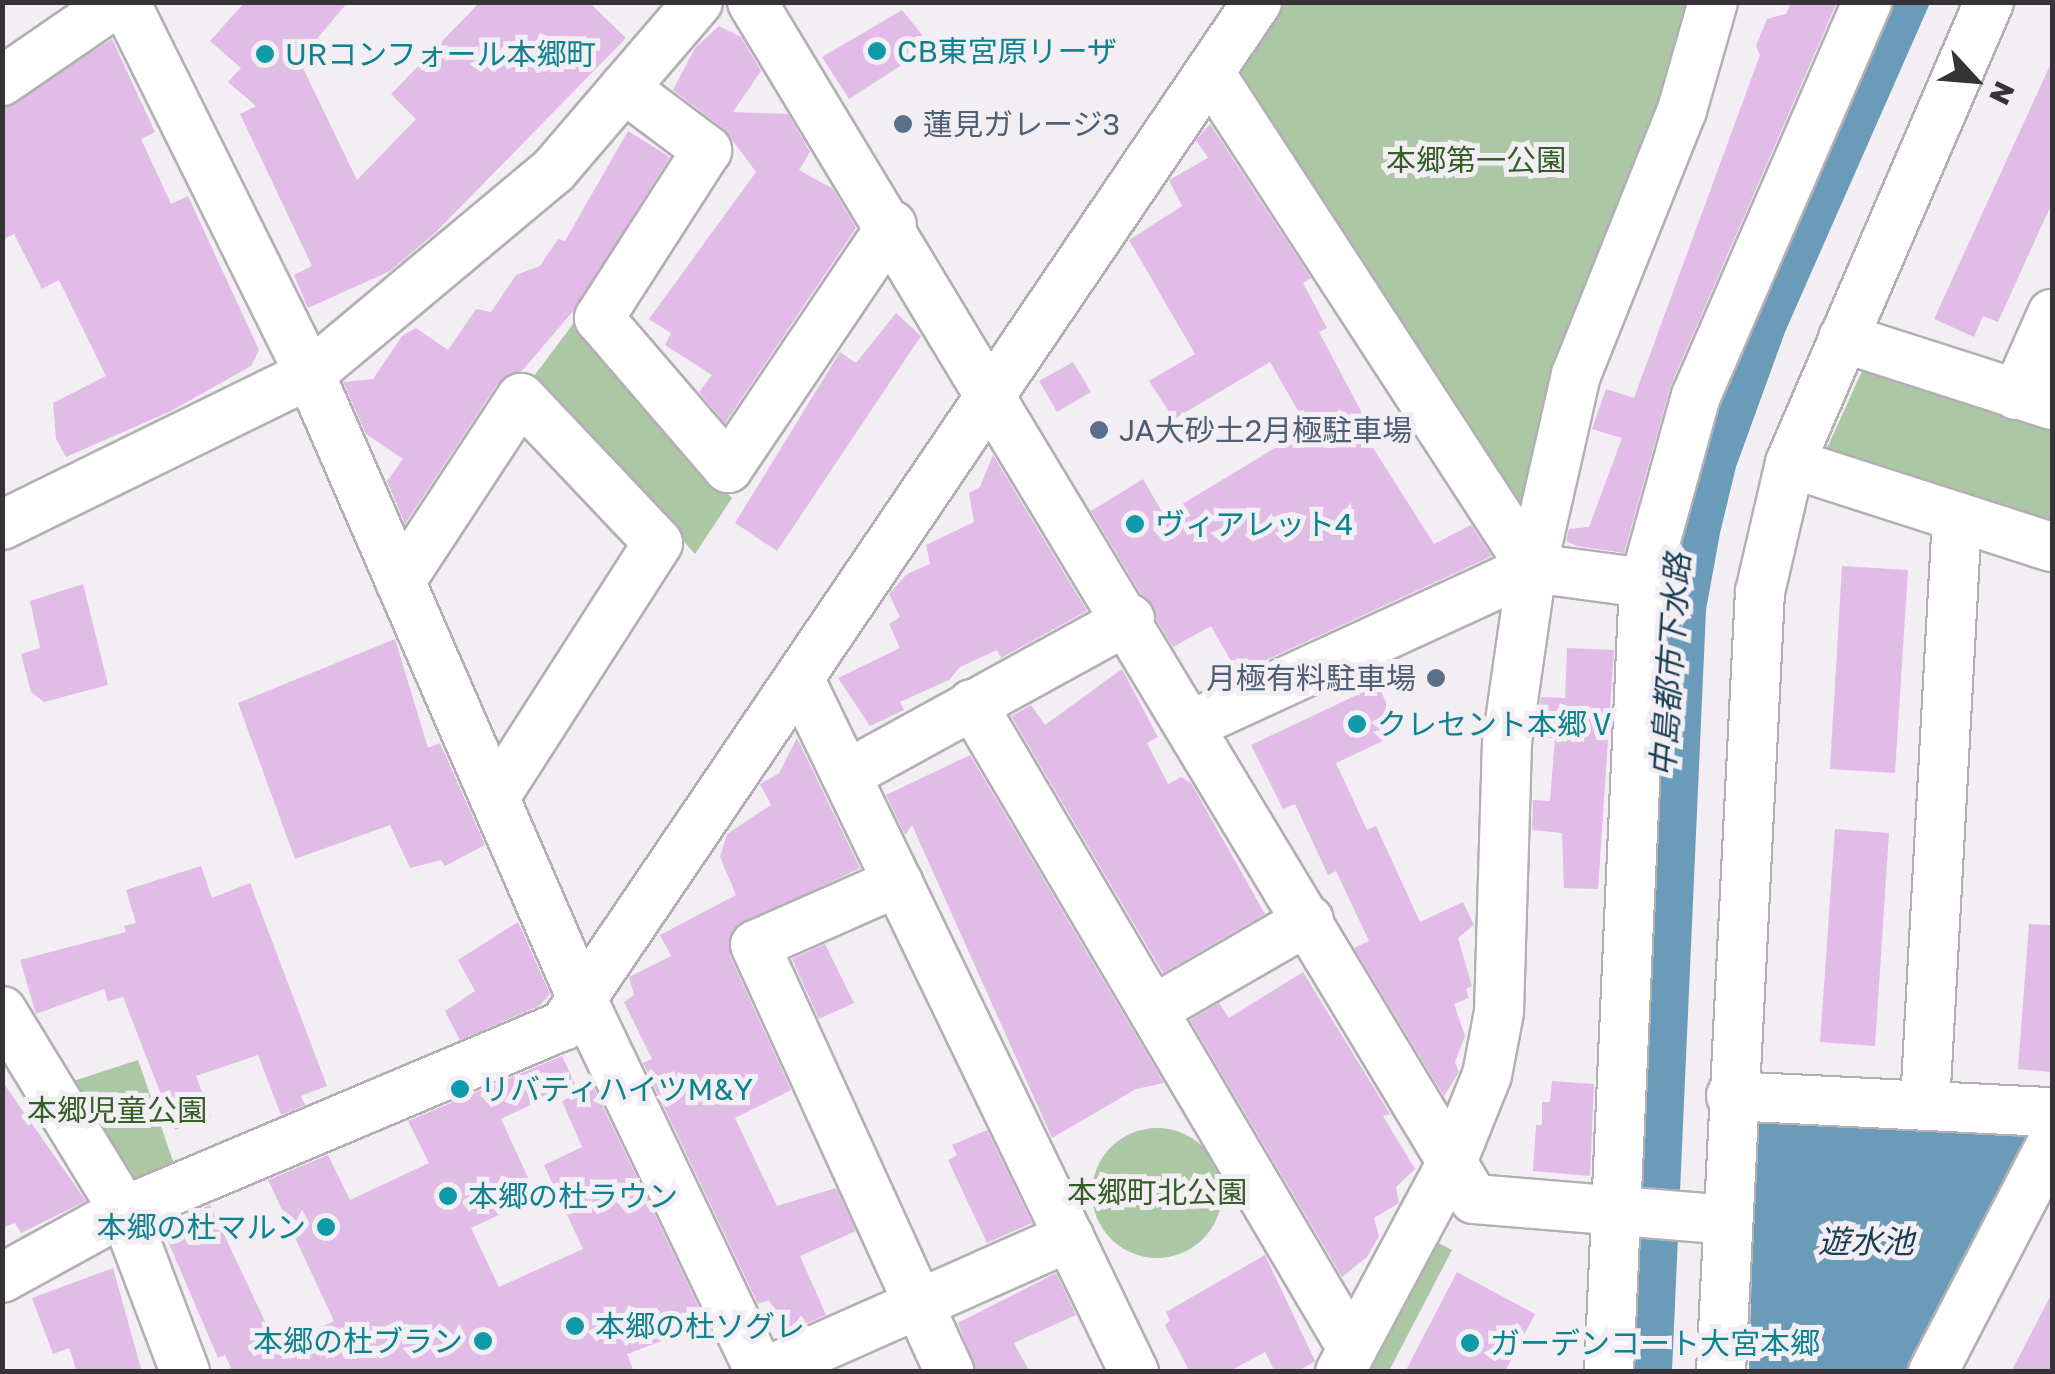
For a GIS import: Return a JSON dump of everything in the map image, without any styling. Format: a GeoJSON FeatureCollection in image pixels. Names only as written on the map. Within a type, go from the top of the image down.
{"type":"FeatureCollection","features":[{"type":"Feature","properties":{"kind":"street"},"geometry":{"type":"LineString","coordinates":[[2,81],[121,2],[310,374],[582,999],[762,1372],[1069,1237]]}},
{"type":"Feature","properties":{"kind":"street"},"geometry":{"type":"LineString","coordinates":[[2,525],[310,374],[554,170],[698,2]]}},
{"type":"Feature","properties":{"kind":"street"},"geometry":{"type":"LineString","coordinates":[[752,2],[892,225],[1193,724],[1474,1199],[1713,1219]]}},
{"type":"Feature","properties":{"kind":"street"},"geometry":{"type":"LineString","coordinates":[[2,1278],[124,1211],[563,1026],[1257,2]]}},
{"type":"Feature","properties":{"kind":"street"},"geometry":{"type":"LineString","coordinates":[[1346,1360],[1452,1162],[1487,1075],[1499,1012],[1507,742],[1532,568],[1576,375],[1682,110],[1713,2]]}},
{"type":"Feature","properties":{"kind":"street"},"geometry":{"type":"LineString","coordinates":[[1608,1372],[1630,1214],[1651,584],[1696,396],[1867,2]]}},
{"type":"Feature","properties":{"kind":"street"},"geometry":{"type":"LineString","coordinates":[[1721,1372],[1713,1219],[1731,1096],[1754,635],[1790,463],[1988,2]]}},
{"type":"Feature","properties":{"kind":"street"},"geometry":{"type":"LineString","coordinates":[[1210,73],[1532,568]]}},
{"type":"Feature","properties":{"kind":"street"},"geometry":{"type":"LineString","coordinates":[[624,88],[707,150],[599,318],[728,468],[892,225]]}},
{"type":"Feature","properties":{"kind":"street"},"geometry":{"type":"LineString","coordinates":[[1843,338],[2034,400],[2052,314]]}},
{"type":"Feature","properties":{"kind":"street"},"geometry":{"type":"LineString","coordinates":[[400,582],[521,398],[658,543],[494,798]]}},
{"type":"Feature","properties":{"kind":"street"},"geometry":{"type":"LineString","coordinates":[[1790,463],[2052,547]]}},
{"type":"Feature","properties":{"kind":"street"},"geometry":{"type":"LineString","coordinates":[[1925,1105],[1957,517]]}},
{"type":"Feature","properties":{"kind":"street"},"geometry":{"type":"LineString","coordinates":[[1193,724],[1532,568],[1651,584]]}},
{"type":"Feature","properties":{"kind":"street"},"geometry":{"type":"LineString","coordinates":[[846,774],[1130,620]]}},
{"type":"Feature","properties":{"kind":"street"},"geometry":{"type":"LineString","coordinates":[[800,678],[1134,1372]]}},
{"type":"Feature","properties":{"kind":"street"},"geometry":{"type":"LineString","coordinates":[[972,704],[1153,1010],[1346,1360]]}},
{"type":"Feature","properties":{"kind":"street"},"geometry":{"type":"LineString","coordinates":[[898,882],[755,945],[950,1372]]}},
{"type":"Feature","properties":{"kind":"street"},"geometry":{"type":"LineString","coordinates":[[1153,1010],[1308,920]]}},
{"type":"Feature","properties":{"kind":"street"},"geometry":{"type":"LineString","coordinates":[[2,1010],[124,1211],[186,1372]]}},
{"type":"Feature","properties":{"kind":"street"},"geometry":{"type":"LineString","coordinates":[[1731,1096],[2052,1112]]}},
{"type":"Feature","properties":{"kind":"street"},"geometry":{"type":"LineString","coordinates":[[1933,1372],[2052,1142]]}},
{"type":"Feature","properties":{"kind":"green space","name":"本郷第一公園"},"geometry":{"type":"Polygon","coordinates":[[[1280,3],[1692,3],[1528,509],[1513,519],[1236,71],[1280,3]]]}},
{"type":"Feature","properties":{"kind":"green space"},"geometry":{"type":"Polygon","coordinates":[[[576,320],[732,498],[695,554],[534,376],[576,320]]]}},
{"type":"Feature","properties":{"kind":"green space"},"geometry":{"type":"Polygon","coordinates":[[[1863,369],[2052,425],[2052,530],[1822,459],[1863,369]]]}},
{"type":"Feature","properties":{"kind":"green space","name":"本郷児童公園"},"geometry":{"type":"Polygon","coordinates":[[[138,1060],[175,1167],[137,1184],[114,1177],[61,1085],[138,1060]]]}},
{"type":"Feature","properties":{"kind":"green space","name":"本郷町北公園"},"geometry":{"type":"Polygon","coordinates":[[[1157,1128],[1182,1133],[1203,1147],[1217,1168],[1222,1193],[1217,1218],[1203,1239],[1182,1253],[1157,1258],[1132,1253],[1111,1239],[1097,1218],[1092,1193],[1097,1168],[1111,1147],[1132,1133],[1157,1128]]]}},
{"type":"Feature","properties":{"kind":"green space"},"geometry":{"type":"Polygon","coordinates":[[[1429,1238],[1452,1250],[1389,1371],[1360,1372],[1429,1238]]]}},
{"type":"Feature","properties":{"kind":"water","name":"中島都市下水路"},"geometry":{"type":"Polygon","coordinates":[[[1881,3],[1930,3],[1785,332],[1736,467],[1720,533],[1706,610],[1672,1371],[1620,1372],[1663,630],[1679,510],[1698,428],[1881,3]]]}},
{"type":"Feature","properties":{"kind":"water","name":"遊水池"},"geometry":{"type":"Polygon","coordinates":[[[1756,1122],[2029,1137],[1924,1371],[1749,1372],[1756,1122]]]}},
{"type":"Feature","properties":{"kind":"building"},"geometry":{"type":"Polygon","coordinates":[[[245,2],[348,2],[299,60],[357,180],[416,119],[391,94],[480,2],[589,2],[626,38],[435,233],[390,271],[308,308],[294,275],[312,266],[240,114],[256,106],[228,82],[241,68],[210,41],[245,2]]]}},
{"type":"Feature","properties":{"kind":"building"},"geometry":{"type":"Polygon","coordinates":[[[1791,2],[1837,2],[1671,385],[1624,553],[1577,546],[1566,541],[1569,529],[1589,527],[1622,438],[1592,429],[1606,389],[1634,398],[1760,55],[1756,46],[1767,19],[1786,14],[1791,2]]]}},
{"type":"Feature","properties":{"kind":"building","name":"CB東宮原リーザ"},"geometry":{"type":"Polygon","coordinates":[[[902,10],[931,46],[849,99],[822,57],[902,10]]]}},
{"type":"Feature","properties":{"kind":"building"},"geometry":{"type":"Polygon","coordinates":[[[719,26],[741,37],[761,71],[733,112],[788,114],[810,152],[799,170],[833,189],[856,228],[725,423],[699,392],[712,375],[665,345],[671,333],[649,319],[756,172],[724,129],[673,90],[695,48],[719,26]]]}},
{"type":"Feature","properties":{"kind":"building"},"geometry":{"type":"Polygon","coordinates":[[[112,39],[155,132],[141,139],[171,204],[188,196],[259,350],[251,366],[171,411],[66,457],[56,439],[53,403],[106,376],[59,280],[42,289],[14,234],[2,240],[2,108],[112,39]]]}},
{"type":"Feature","properties":{"kind":"building"},"geometry":{"type":"Polygon","coordinates":[[[2052,61],[2052,203],[1998,322],[1983,316],[1974,337],[1934,319],[2052,61]]]}},
{"type":"Feature","properties":{"kind":"building"},"geometry":{"type":"Polygon","coordinates":[[[1210,124],[1311,278],[1303,283],[1327,328],[1319,332],[1370,428],[1363,432],[1434,544],[1471,525],[1492,556],[1238,673],[1211,626],[1173,647],[1091,511],[1143,479],[1164,515],[1308,428],[1270,362],[1174,419],[1149,381],[1195,354],[1129,240],[1182,206],[1169,180],[1208,158],[1196,140],[1210,124]]]}},
{"type":"Feature","properties":{"kind":"building"},"geometry":{"type":"Polygon","coordinates":[[[628,131],[670,157],[574,310],[522,371],[498,383],[405,524],[387,481],[403,459],[366,434],[343,382],[373,379],[402,336],[416,328],[448,350],[476,309],[491,312],[516,275],[540,266],[558,239],[565,241],[628,131]]]}},
{"type":"Feature","properties":{"kind":"building"},"geometry":{"type":"Polygon","coordinates":[[[896,313],[921,336],[777,551],[735,523],[840,352],[856,363],[896,313]]]}},
{"type":"Feature","properties":{"kind":"building"},"geometry":{"type":"Polygon","coordinates":[[[1073,362],[1091,392],[1057,412],[1039,381],[1073,362]]]}},
{"type":"Feature","properties":{"kind":"building"},"geometry":{"type":"Polygon","coordinates":[[[993,455],[1087,611],[1001,658],[997,650],[960,667],[949,680],[900,702],[904,710],[870,726],[838,678],[900,648],[889,624],[900,617],[889,594],[907,574],[930,564],[926,545],[974,522],[969,493],[980,487],[993,455]]]}},
{"type":"Feature","properties":{"kind":"building"},"geometry":{"type":"Polygon","coordinates":[[[1842,566],[1908,570],[1895,773],[1830,769],[1842,566]]]}},
{"type":"Feature","properties":{"kind":"building"},"geometry":{"type":"Polygon","coordinates":[[[83,584],[108,685],[44,702],[31,692],[21,654],[40,648],[30,601],[83,584]]]}},
{"type":"Feature","properties":{"kind":"building"},"geometry":{"type":"Polygon","coordinates":[[[395,639],[428,748],[440,743],[485,845],[445,866],[441,860],[410,868],[390,825],[295,859],[238,703],[395,639]]]}},
{"type":"Feature","properties":{"kind":"building"},"geometry":{"type":"Polygon","coordinates":[[[1567,648],[1614,650],[1598,889],[1564,888],[1562,833],[1532,830],[1533,800],[1550,801],[1555,738],[1535,737],[1541,697],[1565,698],[1567,648]]]}},
{"type":"Feature","properties":{"kind":"building"},"geometry":{"type":"Polygon","coordinates":[[[1122,669],[1158,737],[1147,743],[1168,784],[1181,777],[1191,783],[1265,914],[1163,973],[1011,716],[1031,705],[1045,725],[1122,669]]]}},
{"type":"Feature","properties":{"kind":"building"},"geometry":{"type":"Polygon","coordinates":[[[1378,685],[1400,733],[1336,763],[1367,830],[1376,826],[1420,922],[1463,902],[1474,925],[1458,938],[1472,986],[1466,989],[1469,998],[1454,1004],[1465,1036],[1455,1062],[1459,1072],[1444,1096],[1354,948],[1369,941],[1336,871],[1328,875],[1295,804],[1283,809],[1251,745],[1378,685]]]}},
{"type":"Feature","properties":{"kind":"building"},"geometry":{"type":"Polygon","coordinates":[[[797,738],[860,868],[732,930],[730,956],[791,1090],[735,1118],[777,1206],[836,1188],[856,1231],[800,1256],[826,1315],[785,1333],[769,1300],[758,1304],[643,1063],[652,1059],[624,1002],[634,995],[629,977],[671,956],[660,935],[736,895],[720,857],[727,834],[771,805],[760,784],[779,773],[797,738]]]}},
{"type":"Feature","properties":{"kind":"building"},"geometry":{"type":"Polygon","coordinates":[[[970,755],[1164,1083],[1136,1089],[1052,1138],[912,825],[905,835],[886,795],[970,755]]]}},
{"type":"Feature","properties":{"kind":"building"},"geometry":{"type":"Polygon","coordinates":[[[1835,829],[1889,833],[1875,1046],[1820,1042],[1835,829]]]}},
{"type":"Feature","properties":{"kind":"building"},"geometry":{"type":"Polygon","coordinates":[[[201,866],[212,898],[250,883],[327,1086],[301,1096],[305,1105],[281,1115],[258,1055],[196,1076],[211,1116],[175,1130],[123,997],[108,1001],[104,989],[36,1014],[20,960],[126,932],[124,926],[136,923],[126,890],[201,866]]]}},
{"type":"Feature","properties":{"kind":"building"},"geometry":{"type":"Polygon","coordinates":[[[518,922],[550,994],[539,1006],[460,1040],[445,1011],[475,991],[458,960],[518,922]]]}},
{"type":"Feature","properties":{"kind":"building"},"geometry":{"type":"Polygon","coordinates":[[[2029,924],[2052,925],[2052,1072],[2018,1069],[2029,924]]]}},
{"type":"Feature","properties":{"kind":"building"},"geometry":{"type":"Polygon","coordinates":[[[825,944],[854,1003],[819,1019],[792,959],[825,944]]]}},
{"type":"Feature","properties":{"kind":"building"},"geometry":{"type":"Polygon","coordinates":[[[1303,972],[1390,1114],[1383,1116],[1415,1169],[1396,1187],[1399,1203],[1374,1218],[1379,1236],[1367,1257],[1342,1277],[1190,1020],[1219,1003],[1229,1018],[1303,972]]]}},
{"type":"Feature","properties":{"kind":"building"},"geometry":{"type":"Polygon","coordinates":[[[562,1056],[575,1084],[501,1119],[537,1197],[471,1228],[499,1287],[583,1249],[544,1165],[582,1147],[562,1101],[593,1086],[707,1324],[627,1354],[634,1372],[224,1372],[231,1368],[225,1355],[218,1358],[161,1225],[210,1205],[277,1347],[334,1321],[268,1180],[328,1155],[350,1200],[429,1163],[408,1121],[562,1056]]]}},
{"type":"Feature","properties":{"kind":"building"},"geometry":{"type":"Polygon","coordinates":[[[2,1081],[86,1201],[21,1233],[15,1223],[2,1228],[2,1081]]]}},
{"type":"Feature","properties":{"kind":"building"},"geometry":{"type":"Polygon","coordinates":[[[1552,1081],[1594,1084],[1590,1176],[1533,1171],[1536,1125],[1542,1125],[1542,1102],[1550,1102],[1552,1081]]]}},
{"type":"Feature","properties":{"kind":"building"},"geometry":{"type":"Polygon","coordinates":[[[987,1130],[1032,1223],[987,1243],[948,1160],[957,1155],[952,1145],[987,1130]]]}},
{"type":"Feature","properties":{"kind":"building"},"geometry":{"type":"Polygon","coordinates":[[[1265,1255],[1315,1361],[1297,1372],[1275,1372],[1265,1352],[1228,1372],[1190,1372],[1165,1325],[1170,1321],[1166,1312],[1265,1255]]]}},
{"type":"Feature","properties":{"kind":"building"},"geometry":{"type":"Polygon","coordinates":[[[113,1268],[142,1372],[77,1372],[69,1348],[53,1354],[32,1298],[113,1268]]]}},
{"type":"Feature","properties":{"kind":"building","name":"ガーデンコート大宮本郷"},"geometry":{"type":"Polygon","coordinates":[[[1457,1272],[1535,1314],[1505,1372],[1405,1372],[1457,1272]]]}},
{"type":"Feature","properties":{"kind":"building"},"geometry":{"type":"Polygon","coordinates":[[[1056,1273],[1076,1315],[1014,1343],[1030,1372],[977,1372],[958,1323],[1056,1273]]]}},
{"type":"Feature","properties":{"kind":"building"},"geometry":{"type":"Polygon","coordinates":[[[2052,1293],[2052,1372],[2011,1372],[2052,1293]]]}},
{"type":"Feature","properties":{"kind":"place","name":"CB東宮原リーザ"},"geometry":{"type":"Point","coordinates":[877,51]}},
{"type":"Feature","properties":{"kind":"place","name":"URコンフォール本郷町"},"geometry":{"type":"Point","coordinates":[265,54]}},
{"type":"Feature","properties":{"kind":"place","name":"蓮見ガレージ3"},"geometry":{"type":"Point","coordinates":[903,124]}},
{"type":"Feature","properties":{"kind":"place","name":"JA大砂土2月極駐車場"},"geometry":{"type":"Point","coordinates":[1099,430]}},
{"type":"Feature","properties":{"kind":"place","name":"ヴィアレット4"},"geometry":{"type":"Point","coordinates":[1135,524]}},
{"type":"Feature","properties":{"kind":"place","name":"月極有料駐車場"},"geometry":{"type":"Point","coordinates":[1436,678]}},
{"type":"Feature","properties":{"kind":"place","name":"クレセント本郷Ⅴ"},"geometry":{"type":"Point","coordinates":[1357,724]}},
{"type":"Feature","properties":{"kind":"place","name":"リバティハイツM&Y"},"geometry":{"type":"Point","coordinates":[460,1089]}},
{"type":"Feature","properties":{"kind":"place","name":"本郷の杜ラウン"},"geometry":{"type":"Point","coordinates":[448,1196]}},
{"type":"Feature","properties":{"kind":"place","name":"本郷の杜マルン"},"geometry":{"type":"Point","coordinates":[326,1227]}},
{"type":"Feature","properties":{"kind":"place","name":"本郷の杜ソグレ"},"geometry":{"type":"Point","coordinates":[575,1326]}},
{"type":"Feature","properties":{"kind":"place","name":"本郷の杜ブラン"},"geometry":{"type":"Point","coordinates":[483,1341]}},
{"type":"Feature","properties":{"kind":"place","name":"ガーデンコート大宮本郷"},"geometry":{"type":"Point","coordinates":[1470,1343]}}]}
